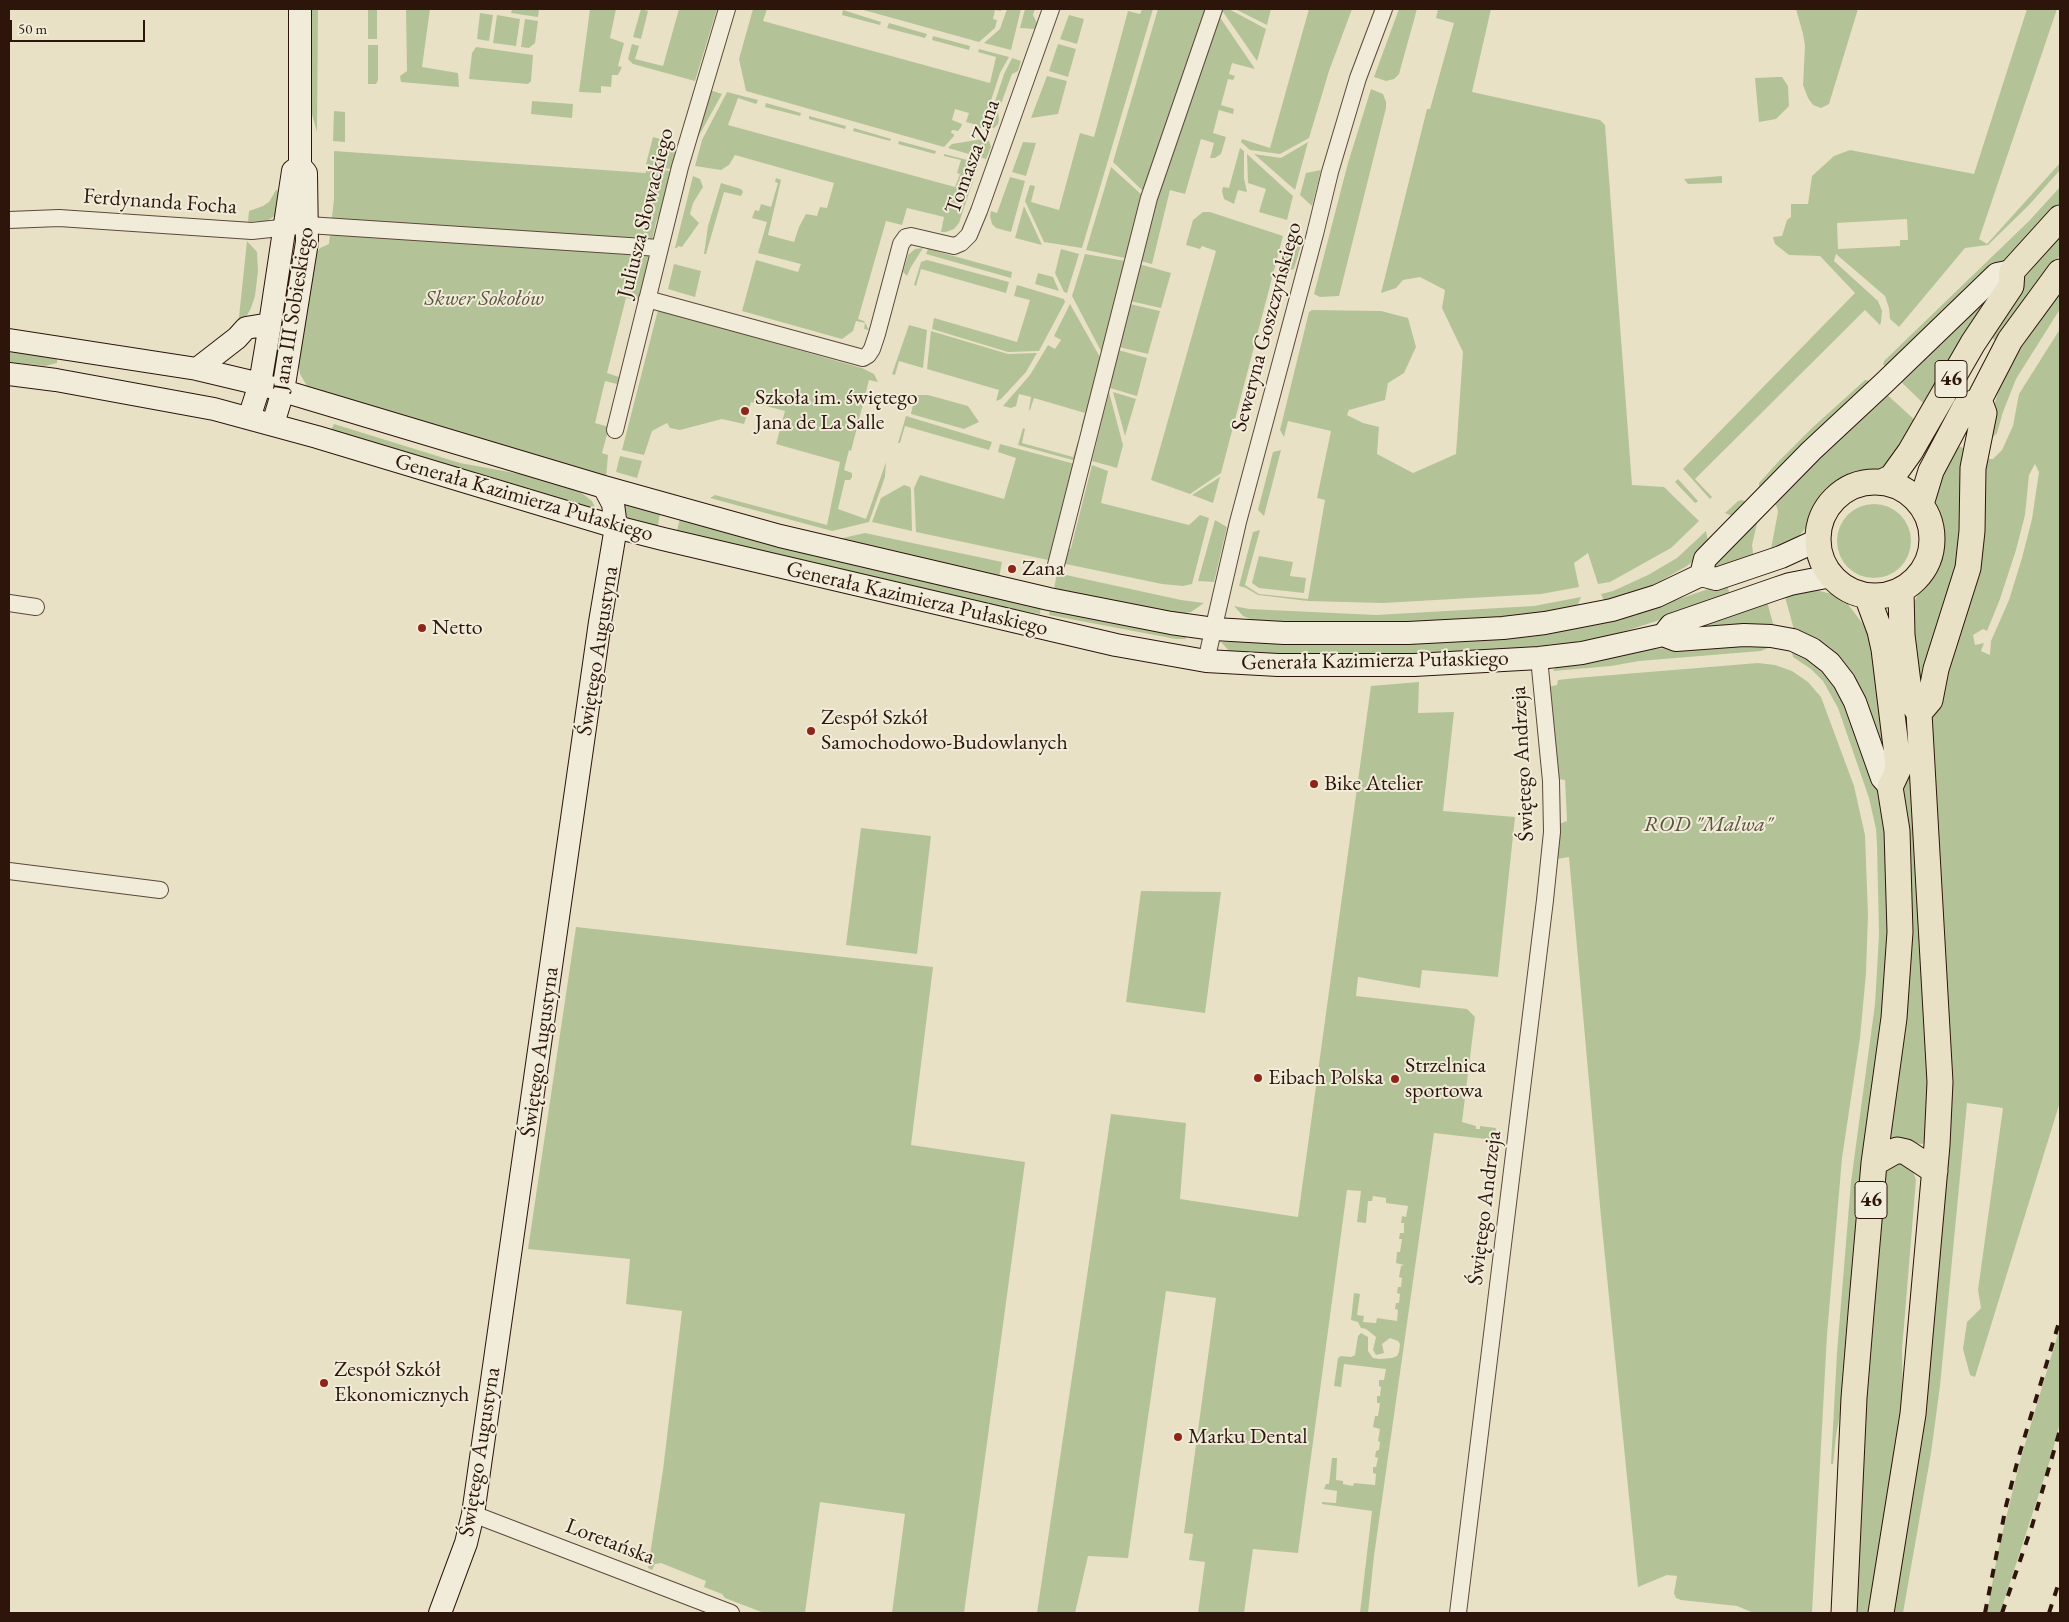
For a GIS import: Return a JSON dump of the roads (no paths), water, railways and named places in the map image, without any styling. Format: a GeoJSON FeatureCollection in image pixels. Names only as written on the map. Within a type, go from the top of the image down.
{"type":"FeatureCollection","features":[{"type":"Feature","properties":{"kind":"main road","name":"Jana III Sobieskiego"},"geometry":{"type":"LineString","coordinates":[[274,424],[283,391],[303,272],[308,225],[306,173],[300,166],[300,9]]}},
{"type":"Feature","properties":{"kind":"main road","name":"Jana III Sobieskiego"},"geometry":{"type":"LineString","coordinates":[[249,418],[260,384],[293,172],[300,166]]}},
{"type":"Feature","properties":{"kind":"main road","name":"46"},"geometry":{"type":"LineString","coordinates":[[1882,482],[1892,477],[1910,452],[1972,343],[2011,286],[2012,271],[2060,218]]}},
{"type":"Feature","properties":{"kind":"main road"},"geometry":{"type":"LineString","coordinates":[[1701,575],[1705,559],[1811,451],[1886,382],[1997,274],[2012,271]]}},
{"type":"Feature","properties":{"kind":"main road","name":"46"},"geometry":{"type":"LineString","coordinates":[[1921,504],[1931,471],[1965,407],[1979,400],[2010,340],[2060,272]]}},
{"type":"Feature","properties":{"kind":"main road"},"geometry":{"type":"LineString","coordinates":[[198,369],[238,338],[246,328],[270,324]]}},
{"type":"Feature","properties":{"kind":"main road","name":"Generała Kazimierza Pułaskiego"},"geometry":{"type":"LineString","coordinates":[[9,340],[198,369],[260,384],[604,487],[855,555],[1049,598],[1171,623],[1214,629],[1284,633],[1418,632],[1522,626],[1568,620],[1612,610],[1657,596],[1701,575],[1716,579],[1781,557],[1818,540]]}},
{"type":"Feature","properties":{"kind":"main road","name":"Generała Kazimierza Pułaskiego"},"geometry":{"type":"LineString","coordinates":[[9,374],[56,380],[176,402],[249,418],[616,527],[1073,636],[1206,661],[1242,664],[1345,666],[1458,663],[1539,658],[1582,653],[1663,635],[1671,625],[1796,582],[1831,576]]}},
{"type":"Feature","properties":{"kind":"main road"},"geometry":{"type":"LineString","coordinates":[[1919,713],[1930,700],[1936,669],[1968,568],[1972,531],[1974,468],[1984,413],[1979,400]]}},
{"type":"Feature","properties":{"kind":"main road"},"geometry":{"type":"LineString","coordinates":[[1882,482],[1908,491],[1921,504],[1932,530],[1932,550],[1929,560],[1918,577],[1901,590],[1885,596],[1867,596],[1847,589],[1831,576],[1821,559],[1818,530],[1825,511],[1837,496],[1854,486],[1882,482]]}},
{"type":"Feature","properties":{"kind":"main road","name":"Świętego Augustyna"},"geometry":{"type":"LineString","coordinates":[[440,1613],[466,1543],[473,1514],[600,622],[616,527],[613,504],[604,487]]}},
{"type":"Feature","properties":{"kind":"main road"},"geometry":{"type":"LineString","coordinates":[[1881,1613],[1913,1414],[1939,1114],[1939,1058],[1919,713],[1910,699],[1902,635],[1901,590]]}},
{"type":"Feature","properties":{"kind":"main road","name":"46"},"geometry":{"type":"LineString","coordinates":[[1844,1613],[1854,1398],[1874,1163],[1891,1045],[1899,961],[1900,906],[1897,831],[1890,787],[1898,770],[1887,669],[1880,631],[1867,596]]}},
{"type":"Feature","properties":{"kind":"main road"},"geometry":{"type":"LineString","coordinates":[[1663,635],[1676,640],[1744,635],[1771,636],[1793,640],[1812,649],[1830,663],[1844,681],[1855,702],[1882,778],[1890,787]]}},
{"type":"Feature","properties":{"kind":"main road"},"geometry":{"type":"LineString","coordinates":[[1874,1163],[1897,1150],[1906,1152],[1935,1171]]}},
{"type":"Feature","properties":{"kind":"street","name":"Juliusza Słowackiego"},"geometry":{"type":"LineString","coordinates":[[615,430],[693,118],[727,9]]}},
{"type":"Feature","properties":{"kind":"street","name":"Tomasza Zana"},"geometry":{"type":"LineString","coordinates":[[647,299],[862,358],[868,354],[872,349],[901,244],[906,237],[911,236],[954,246],[961,244],[969,235],[1051,9]]}},
{"type":"Feature","properties":{"kind":"street"},"geometry":{"type":"LineString","coordinates":[[1056,565],[1149,198],[1214,9]]}},
{"type":"Feature","properties":{"kind":"street","name":"Seweryna Goszczyńskiego"},"geometry":{"type":"LineString","coordinates":[[1206,661],[1238,522],[1311,252],[1330,172],[1358,78],[1384,9]]}},
{"type":"Feature","properties":{"kind":"street","name":"Ferdynanda Focha"},"geometry":{"type":"LineString","coordinates":[[9,220],[59,218],[252,231],[285,229],[308,225],[659,248]]}},
{"type":"Feature","properties":{"kind":"street"},"geometry":{"type":"LineString","coordinates":[[9,603],[36,607]]}},
{"type":"Feature","properties":{"kind":"street","name":"Świętego Andrzeja"},"geometry":{"type":"LineString","coordinates":[[1458,1613],[1552,832],[1551,781],[1539,658]]}},
{"type":"Feature","properties":{"kind":"street"},"geometry":{"type":"LineString","coordinates":[[9,871],[160,890]]}},
{"type":"Feature","properties":{"kind":"street","name":"Loretańska"},"geometry":{"type":"LineString","coordinates":[[473,1514],[731,1613]]}},
{"type":"Feature","properties":{"kind":"railway"},"geometry":{"type":"LineString","coordinates":[[1985,1613],[2006,1506],[2018,1459],[2060,1319]]}},
{"type":"Feature","properties":{"kind":"railway"},"geometry":{"type":"LineString","coordinates":[[2002,1613],[2032,1526],[2060,1430]]}},
{"type":"Feature","properties":{"kind":"railway"},"geometry":{"type":"LineString","coordinates":[[2049,1613],[2060,1579]]}},
{"type":"Feature","properties":{"kind":"place","name":"Szkoła im. świętego Jana de La Salle"},"geometry":{"type":"Point","coordinates":[745,411]}},
{"type":"Feature","properties":{"kind":"place","name":"Zana"},"geometry":{"type":"Point","coordinates":[1012,569]}},
{"type":"Feature","properties":{"kind":"place","name":"Netto"},"geometry":{"type":"Point","coordinates":[422,628]}},
{"type":"Feature","properties":{"kind":"place","name":"Zespół Szkół Samochodowo-Budowlanych"},"geometry":{"type":"Point","coordinates":[811,731]}},
{"type":"Feature","properties":{"kind":"place","name":"Bike Atelier"},"geometry":{"type":"Point","coordinates":[1314,784]}},
{"type":"Feature","properties":{"kind":"place","name":"Eibach Polska"},"geometry":{"type":"Point","coordinates":[1258,1078]}},
{"type":"Feature","properties":{"kind":"place","name":"Strzelnica sportowa"},"geometry":{"type":"Point","coordinates":[1395,1079]}},
{"type":"Feature","properties":{"kind":"place","name":"Zespół Szkół Ekonomicznych"},"geometry":{"type":"Point","coordinates":[324,1383]}},
{"type":"Feature","properties":{"kind":"place","name":"Marku Dental"},"geometry":{"type":"Point","coordinates":[1178,1437]}},
{"type":"Feature","properties":{"kind":"park label","name":"Skwer Sokołów"},"geometry":{"type":"Point","coordinates":[484,299]}},
{"type":"Feature","properties":{"kind":"park label","name":"ROD \"Malwa\""},"geometry":{"type":"Point","coordinates":[1708,825]}}]}
